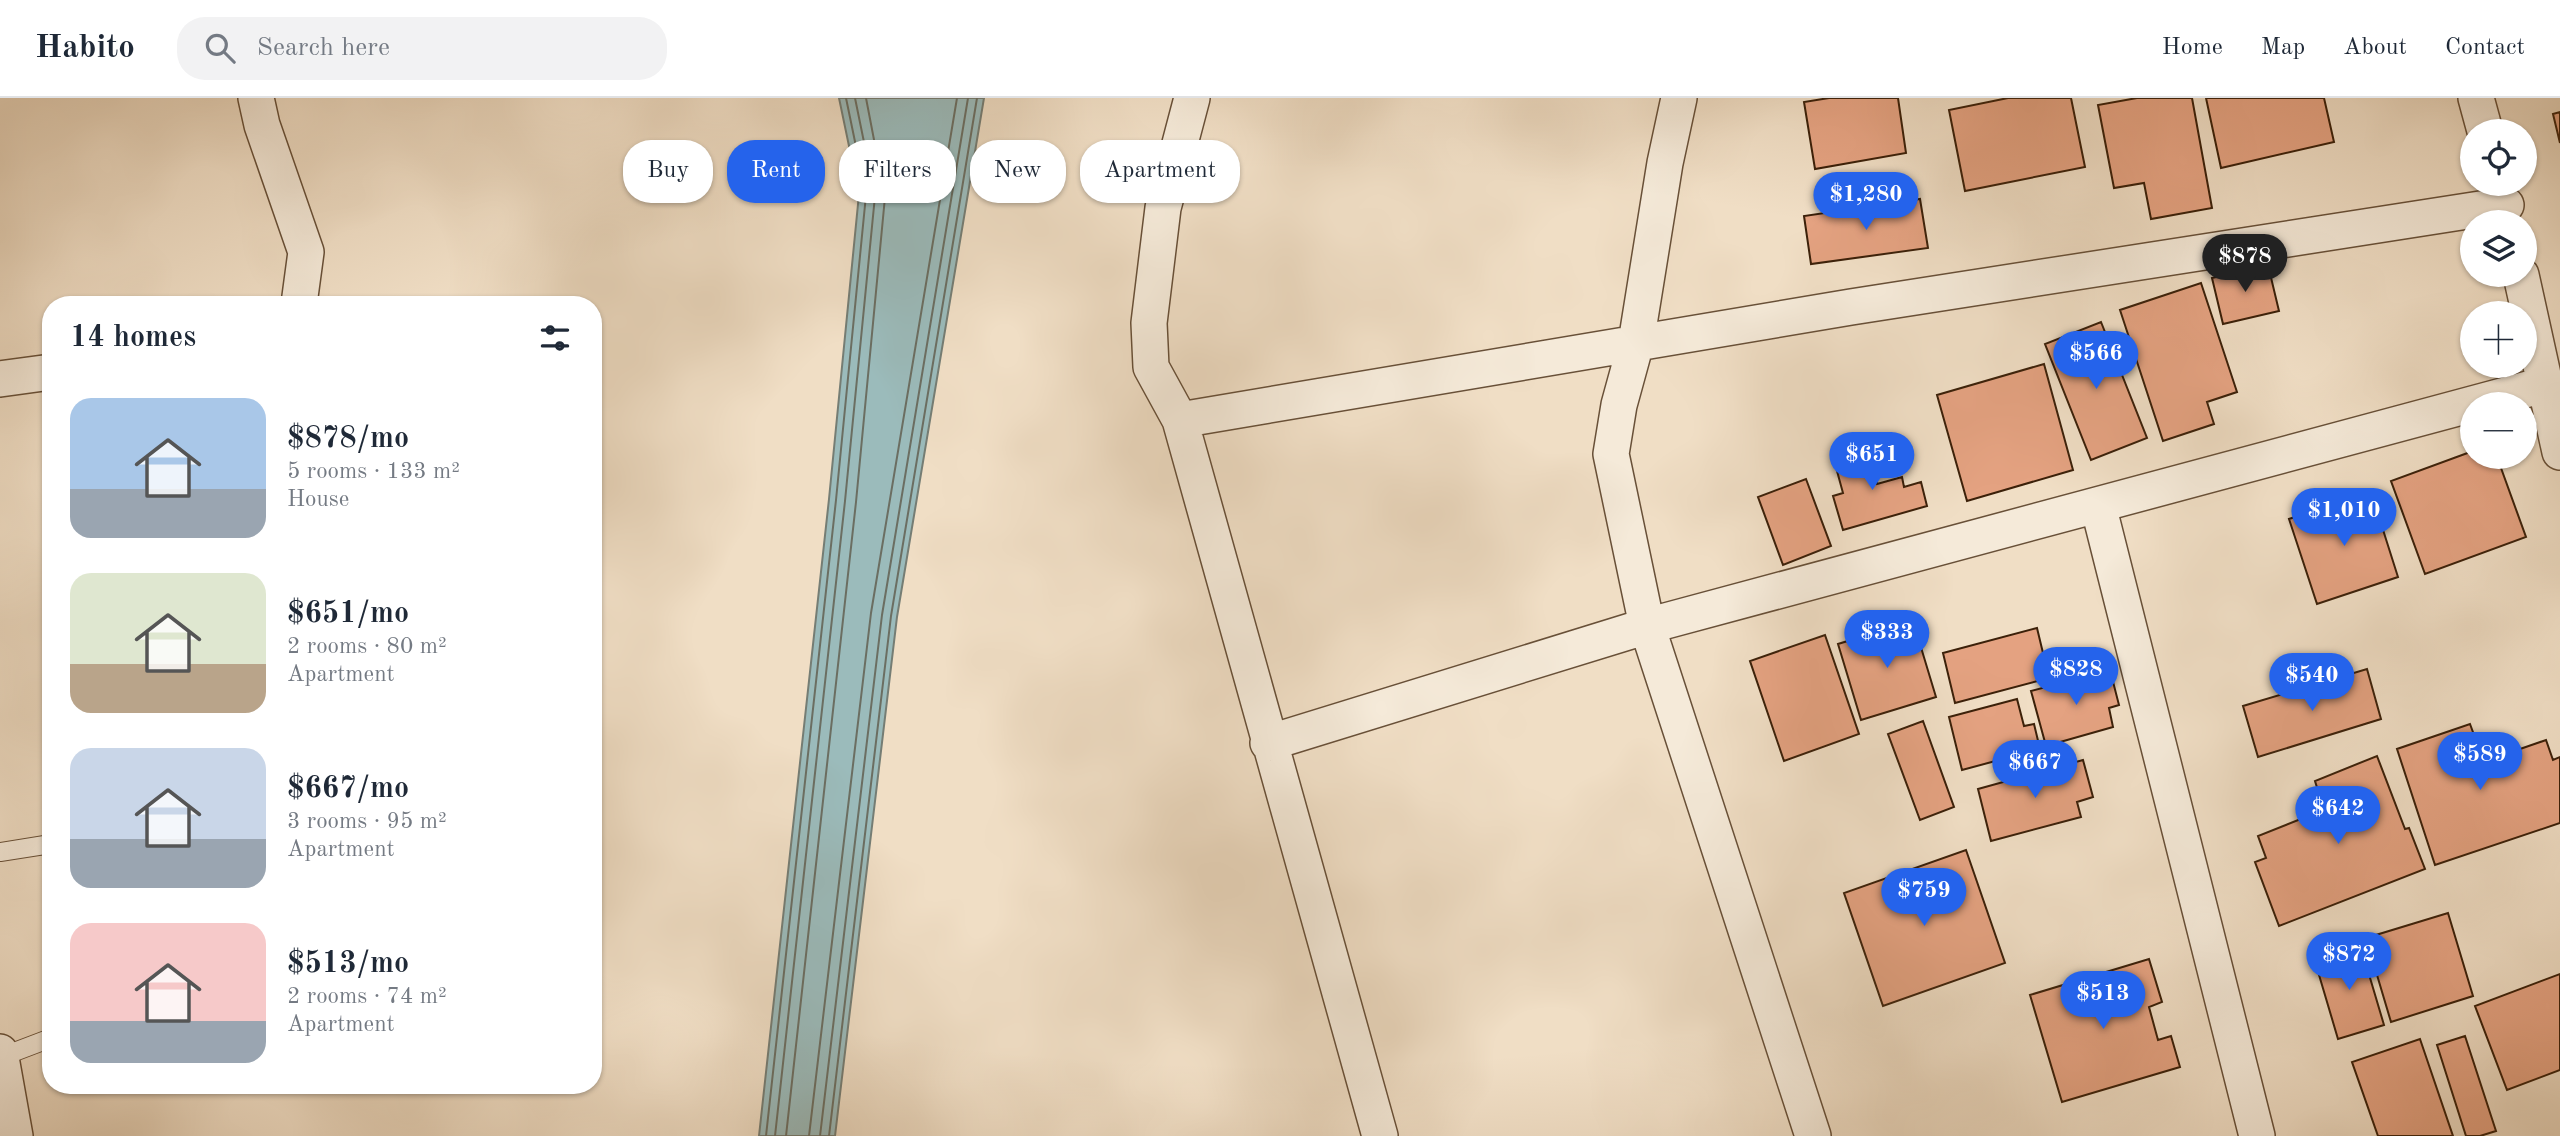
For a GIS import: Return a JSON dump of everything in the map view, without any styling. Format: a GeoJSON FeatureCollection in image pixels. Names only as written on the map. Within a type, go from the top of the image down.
{"type":"FeatureCollection","features":[{"type":"Feature","properties":{"kind":"street"},"geometry":{"type":"LineString","coordinates":[[256,98],[262,125],[306,252],[300,296]]}},
{"type":"Feature","properties":{"kind":"street"},"geometry":{"type":"LineString","coordinates":[[1192,98],[1163,208],[1149,323],[1151,367],[1180,420],[1268,743],[1380,1136]]}},
{"type":"Feature","properties":{"kind":"street"},"geometry":{"type":"LineString","coordinates":[[1679,98],[1665,163],[1636,343],[1619,405],[1611,454],[1647,626],[1813,1136]]}},
{"type":"Feature","properties":{"kind":"street"},"geometry":{"type":"LineString","coordinates":[[2476,98],[2482,119]]}},
{"type":"Feature","properties":{"kind":"street"},"geometry":{"type":"LineString","coordinates":[[1180,420],[1636,343],[2505,204]]}},
{"type":"Feature","properties":{"kind":"street"},"geometry":{"type":"LineString","coordinates":[[2523,287],[2560,452]]}},
{"type":"Feature","properties":{"kind":"street"},"geometry":{"type":"LineString","coordinates":[[0,379],[42,373]]}},
{"type":"Feature","properties":{"kind":"street"},"geometry":{"type":"LineString","coordinates":[[1268,743],[1647,626],[2543,385]]}},
{"type":"Feature","properties":{"kind":"street"},"geometry":{"type":"LineString","coordinates":[[2098,505],[2257,1136]]}},
{"type":"Feature","properties":{"kind":"street"},"geometry":{"type":"LineString","coordinates":[[0,1055],[15,1136]]}},
{"type":"Feature","properties":{"kind":"lane"},"geometry":{"type":"LineString","coordinates":[[0,852],[42,845]]}},
{"type":"Feature","properties":{"kind":"lane"},"geometry":{"type":"LineString","coordinates":[[0,1055],[42,1041]]}},
{"type":"Feature","properties":{"kind":"water"},"geometry":{"type":"Polygon","coordinates":[[[839,98],[984,98],[977,140],[970,140],[970,182],[897,617],[835,1136],[759,1136],[829,499],[858,203],[956,203],[956,140],[848,140],[839,98]]]}},
{"type":"Feature","properties":{"kind":"building"},"geometry":{"type":"Polygon","coordinates":[[[1829,98],[1898,98],[1906,153],[1815,169],[1804,102],[1829,98]]]}},
{"type":"Feature","properties":{"kind":"building"},"geometry":{"type":"Polygon","coordinates":[[[2008,98],[2071,98],[2085,167],[1965,191],[1949,110],[2008,98]]]}},
{"type":"Feature","properties":{"kind":"building"},"geometry":{"type":"Polygon","coordinates":[[[2137,98],[2192,98],[2212,208],[2151,219],[2144,183],[2114,188],[2098,105],[2137,98]]]}},
{"type":"Feature","properties":{"kind":"building"},"geometry":{"type":"Polygon","coordinates":[[[2206,98],[2324,98],[2334,142],[2221,168],[2206,98]]]}},
{"type":"Feature","properties":{"kind":"building"},"geometry":{"type":"Polygon","coordinates":[[[2560,112],[2560,143],[2553,114],[2560,112]]]}},
{"type":"Feature","properties":{"kind":"building"},"geometry":{"type":"Polygon","coordinates":[[[1920,199],[1928,248],[1811,264],[1804,216],[1920,199]]]}},
{"type":"Feature","properties":{"kind":"building"},"geometry":{"type":"Polygon","coordinates":[[[2268,265],[2279,311],[2223,324],[2212,278],[2268,265]]]}},
{"type":"Feature","properties":{"kind":"building"},"geometry":{"type":"Polygon","coordinates":[[[2201,283],[2237,392],[2207,402],[2214,424],[2163,441],[2120,310],[2201,283]]]}},
{"type":"Feature","properties":{"kind":"building"},"geometry":{"type":"Polygon","coordinates":[[[2101,322],[2147,438],[2091,460],[2045,344],[2101,322]]]}},
{"type":"Feature","properties":{"kind":"building"},"geometry":{"type":"Polygon","coordinates":[[[2044,364],[2073,470],[1967,501],[1937,395],[2044,364]]]}},
{"type":"Feature","properties":{"kind":"building"},"geometry":{"type":"Polygon","coordinates":[[[1864,437],[1877,484],[1902,477],[1904,487],[1921,482],[1927,506],[1843,530],[1833,496],[1843,493],[1837,471],[1853,467],[1846,442],[1864,437]]]}},
{"type":"Feature","properties":{"kind":"building"},"geometry":{"type":"Polygon","coordinates":[[[2460,456],[2460,469],[2501,469],[2526,537],[2425,574],[2391,481],[2460,456]]]}},
{"type":"Feature","properties":{"kind":"building"},"geometry":{"type":"Polygon","coordinates":[[[1806,479],[1831,546],[1783,565],[1758,497],[1806,479]]]}},
{"type":"Feature","properties":{"kind":"building"},"geometry":{"type":"Polygon","coordinates":[[[2371,492],[2398,577],[2317,604],[2289,519],[2371,492]]]}},
{"type":"Feature","properties":{"kind":"building"},"geometry":{"type":"Polygon","coordinates":[[[1913,621],[1936,697],[1861,720],[1838,644],[1913,621]]]}},
{"type":"Feature","properties":{"kind":"building"},"geometry":{"type":"Polygon","coordinates":[[[2037,628],[2049,678],[1955,703],[1943,653],[2037,628]]]}},
{"type":"Feature","properties":{"kind":"building"},"geometry":{"type":"Polygon","coordinates":[[[1825,635],[1859,734],[1784,761],[1750,661],[1825,635]]]}},
{"type":"Feature","properties":{"kind":"building"},"geometry":{"type":"Polygon","coordinates":[[[2367,669],[2381,719],[2258,757],[2243,706],[2367,669]]]}},
{"type":"Feature","properties":{"kind":"building"},"geometry":{"type":"Polygon","coordinates":[[[2110,670],[2119,705],[2109,708],[2113,727],[2046,746],[2031,691],[2110,670]]]}},
{"type":"Feature","properties":{"kind":"building"},"geometry":{"type":"Polygon","coordinates":[[[2017,699],[2024,726],[2034,724],[2040,749],[1962,770],[1949,717],[2017,699]]]}},
{"type":"Feature","properties":{"kind":"building"},"geometry":{"type":"Polygon","coordinates":[[[1923,721],[1954,807],[1920,820],[1888,734],[1923,721]]]}},
{"type":"Feature","properties":{"kind":"building"},"geometry":{"type":"Polygon","coordinates":[[[2470,724],[2477,743],[2491,739],[2497,757],[2546,740],[2553,760],[2560,757],[2560,823],[2435,865],[2397,749],[2470,724]]]}},
{"type":"Feature","properties":{"kind":"building"},"geometry":{"type":"Polygon","coordinates":[[[2377,756],[2405,829],[2409,828],[2425,869],[2279,926],[2255,862],[2266,858],[2258,836],[2311,815],[2307,802],[2320,797],[2315,781],[2377,756]]]}},
{"type":"Feature","properties":{"kind":"building"},"geometry":{"type":"Polygon","coordinates":[[[2083,760],[2093,797],[2077,802],[2081,817],[1991,841],[1978,789],[2083,760]]]}},
{"type":"Feature","properties":{"kind":"building"},"geometry":{"type":"Polygon","coordinates":[[[1966,850],[2005,963],[1883,1006],[1844,893],[1966,850]]]}},
{"type":"Feature","properties":{"kind":"building"},"geometry":{"type":"Polygon","coordinates":[[[2448,913],[2473,996],[2391,1022],[2366,938],[2448,913]]]}},
{"type":"Feature","properties":{"kind":"building"},"geometry":{"type":"Polygon","coordinates":[[[2360,944],[2384,1025],[2338,1039],[2314,958],[2360,944]]]}},
{"type":"Feature","properties":{"kind":"building"},"geometry":{"type":"Polygon","coordinates":[[[2149,959],[2162,1002],[2149,1007],[2158,1040],[2171,1036],[2180,1067],[2062,1102],[2030,995],[2149,959]]]}},
{"type":"Feature","properties":{"kind":"building"},"geometry":{"type":"Polygon","coordinates":[[[2560,974],[2560,1070],[2507,1090],[2475,1006],[2560,974]]]}},
{"type":"Feature","properties":{"kind":"building"},"geometry":{"type":"Polygon","coordinates":[[[2465,1036],[2496,1131],[2480,1136],[2466,1136],[2437,1045],[2465,1036]]]}},
{"type":"Feature","properties":{"kind":"building"},"geometry":{"type":"Polygon","coordinates":[[[2420,1039],[2453,1136],[2378,1136],[2352,1062],[2420,1039]]]}}]}
